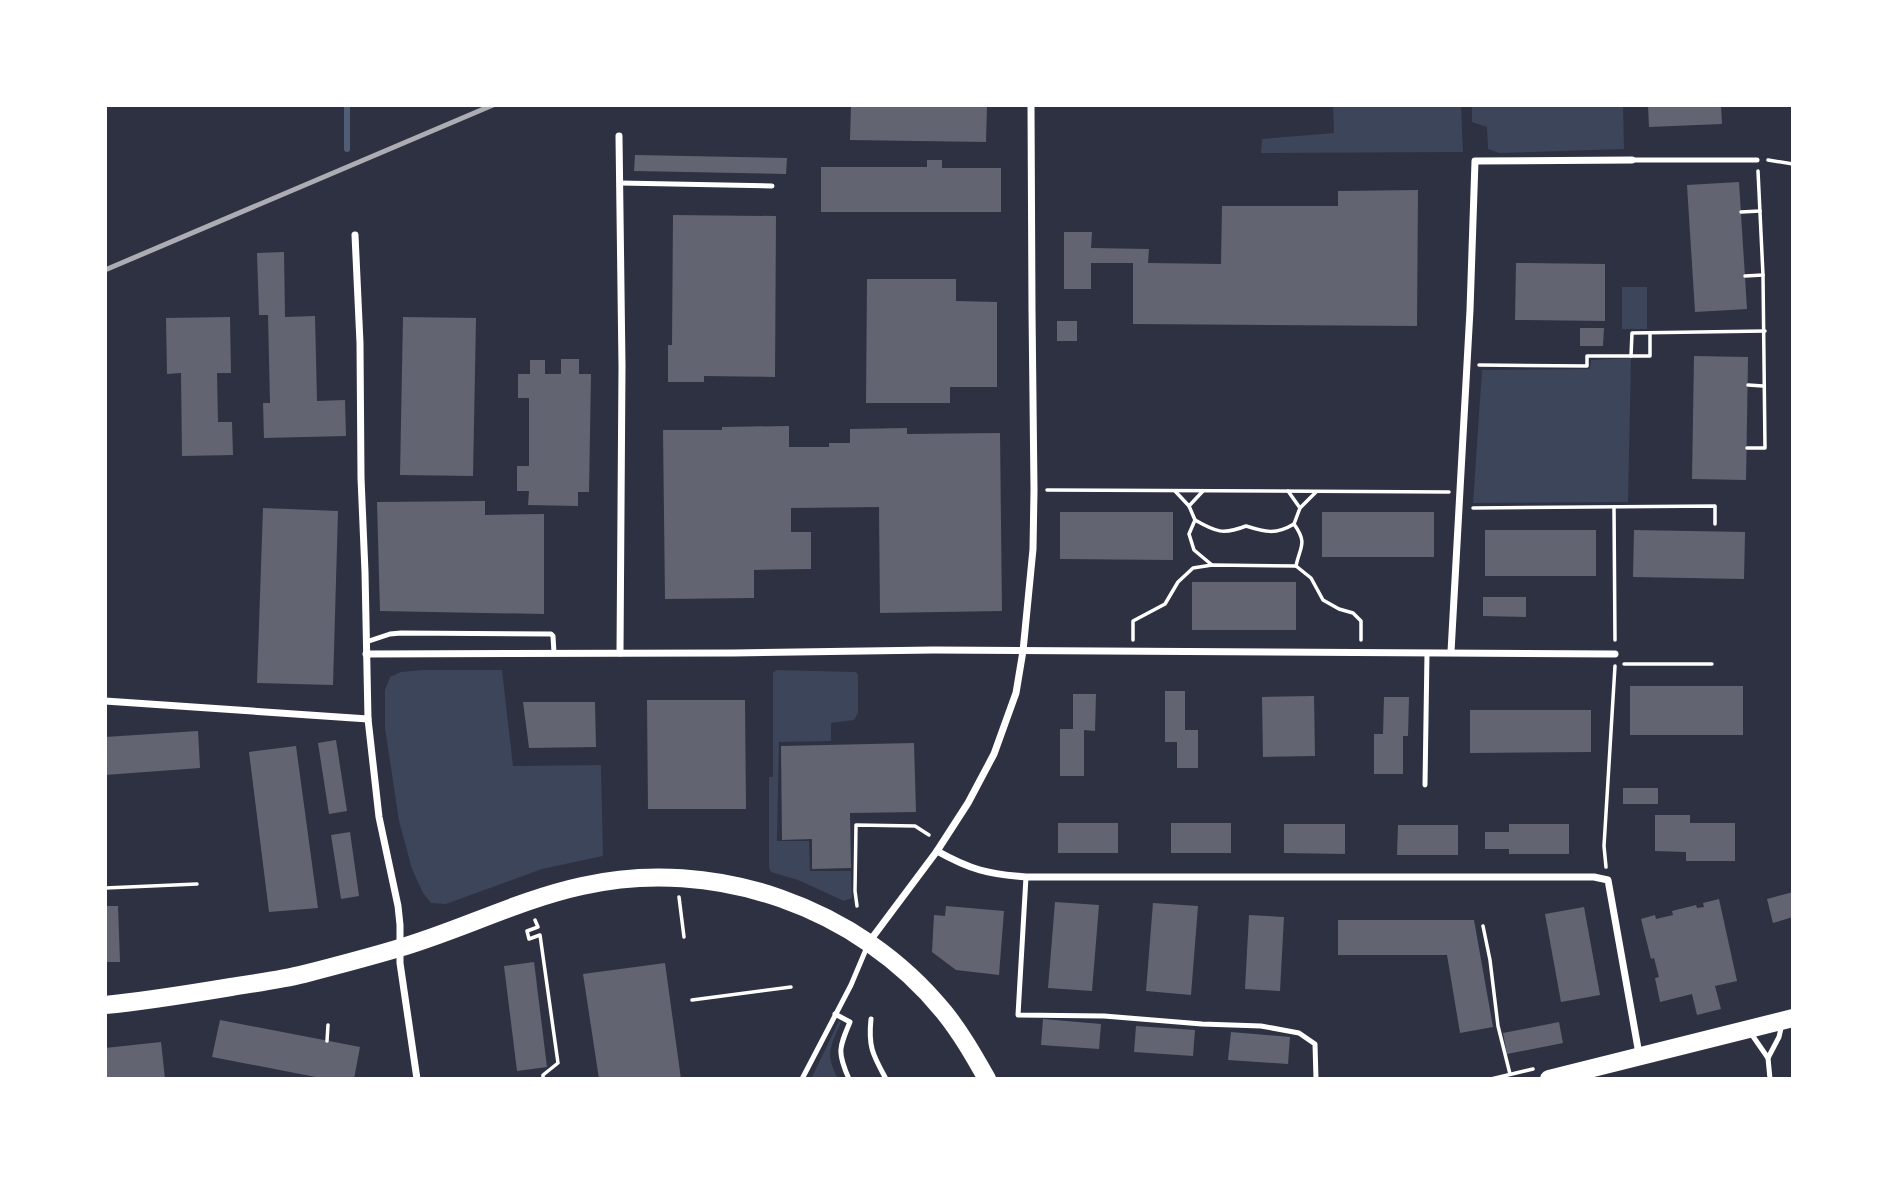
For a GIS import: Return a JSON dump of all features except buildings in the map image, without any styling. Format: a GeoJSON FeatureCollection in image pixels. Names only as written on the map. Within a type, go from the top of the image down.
{"type":"FeatureCollection","features":[{"type":"Feature","properties":{"kind":"main road"},"geometry":{"type":"LineString","coordinates":[[105,1005],[302,975],[400,948],[543,897],[582,886],[630,878],[692,879],[727,883],[792,901],[869,943],[905,973],[943,1012],[960,1034],[987,1079]]}},
{"type":"Feature","properties":{"kind":"main road"},"geometry":{"type":"LineString","coordinates":[[1549,1079],[1788,1019]]}},
{"type":"Feature","properties":{"kind":"street"},"geometry":{"type":"LineString","coordinates":[[869,943],[937,851],[968,803],[994,754],[1016,692],[1023,651],[1033,549],[1031,105]]}},
{"type":"Feature","properties":{"kind":"street"},"geometry":{"type":"LineString","coordinates":[[619,136],[622,366],[620,653]]}},
{"type":"Feature","properties":{"kind":"street"},"geometry":{"type":"LineString","coordinates":[[1451,652],[1475,161],[1632,160]]}},
{"type":"Feature","properties":{"kind":"street"},"geometry":{"type":"LineString","coordinates":[[355,235],[368,719],[379,817],[398,906],[400,963],[417,1079]]}},
{"type":"Feature","properties":{"kind":"street"},"geometry":{"type":"LineString","coordinates":[[366,654],[1023,651],[1615,654]]}},
{"type":"Feature","properties":{"kind":"street"},"geometry":{"type":"LineString","coordinates":[[105,701],[368,719]]}},
{"type":"Feature","properties":{"kind":"street"},"geometry":{"type":"LineString","coordinates":[[937,851],[978,871],[1026,877],[1594,877],[1608,880],[1640,1056]]}},
{"type":"Feature","properties":{"kind":"lane"},"geometry":{"type":"LineString","coordinates":[[1632,160],[1757,160]]}},
{"type":"Feature","properties":{"kind":"lane"},"geometry":{"type":"LineString","coordinates":[[620,183],[772,186]]}},
{"type":"Feature","properties":{"kind":"lane"},"geometry":{"type":"LineString","coordinates":[[366,642],[401,634],[551,634],[554,653]]}},
{"type":"Feature","properties":{"kind":"lane"},"geometry":{"type":"LineString","coordinates":[[1425,785],[1427,653]]}},
{"type":"Feature","properties":{"kind":"lane"},"geometry":{"type":"LineString","coordinates":[[1026,877],[1018,1015],[1104,1016],[1261,1026],[1299,1033],[1315,1044],[1316,1079]]}},
{"type":"Feature","properties":{"kind":"lane"},"geometry":{"type":"LineString","coordinates":[[802,1079],[851,985],[869,943]]}},
{"type":"Feature","properties":{"kind":"lane"},"geometry":{"type":"LineString","coordinates":[[835,1014],[850,1022],[840,1045],[843,1066],[849,1079]]}},
{"type":"Feature","properties":{"kind":"lane"},"geometry":{"type":"LineString","coordinates":[[872,1019],[869,1036],[873,1054],[886,1079]]}},
{"type":"Feature","properties":{"kind":"lane"},"geometry":{"type":"LineString","coordinates":[[1770,1079],[1769,1058],[1788,1019]]}},
{"type":"Feature","properties":{"kind":"lane"},"geometry":{"type":"LineString","coordinates":[[1748,1029],[1769,1058]]}},
{"type":"Feature","properties":{"kind":"path"},"geometry":{"type":"LineString","coordinates":[[1747,448],[1765,448],[1765,331],[1757,160]]}},
{"type":"Feature","properties":{"kind":"path"},"geometry":{"type":"LineString","coordinates":[[1767,160],[1793,164]]}},
{"type":"Feature","properties":{"kind":"path"},"geometry":{"type":"LineString","coordinates":[[1741,212],[1760,211]]}},
{"type":"Feature","properties":{"kind":"path"},"geometry":{"type":"LineString","coordinates":[[1745,276],[1763,275]]}},
{"type":"Feature","properties":{"kind":"path"},"geometry":{"type":"LineString","coordinates":[[1631,356],[1632,333],[1765,331]]}},
{"type":"Feature","properties":{"kind":"path"},"geometry":{"type":"LineString","coordinates":[[1467,365],[1587,366],[1587,356],[1650,356],[1650,332]]}},
{"type":"Feature","properties":{"kind":"path"},"geometry":{"type":"LineString","coordinates":[[1748,386],[1764,386]]}},
{"type":"Feature","properties":{"kind":"path"},"geometry":{"type":"LineString","coordinates":[[1034,490],[1459,492]]}},
{"type":"Feature","properties":{"kind":"path"},"geometry":{"type":"LineString","coordinates":[[1175,490],[1189,506],[1195,520],[1213,531],[1231,532],[1246,526],[1262,531],[1282,531],[1294,524],[1300,508],[1317,491]]}},
{"type":"Feature","properties":{"kind":"path"},"geometry":{"type":"LineString","coordinates":[[1189,506],[1203,491]]}},
{"type":"Feature","properties":{"kind":"path"},"geometry":{"type":"LineString","coordinates":[[1288,491],[1300,508]]}},
{"type":"Feature","properties":{"kind":"path"},"geometry":{"type":"LineString","coordinates":[[1458,508],[1715,506],[1715,524]]}},
{"type":"Feature","properties":{"kind":"path"},"geometry":{"type":"LineString","coordinates":[[1614,507],[1615,654]]}},
{"type":"Feature","properties":{"kind":"path"},"geometry":{"type":"LineString","coordinates":[[1195,520],[1189,534],[1194,550],[1212,565]]}},
{"type":"Feature","properties":{"kind":"path"},"geometry":{"type":"LineString","coordinates":[[1294,524],[1301,535],[1303,546],[1296,566]]}},
{"type":"Feature","properties":{"kind":"path"},"geometry":{"type":"LineString","coordinates":[[1133,651],[1133,621],[1165,604],[1178,582],[1193,568],[1212,565],[1296,566],[1311,578],[1323,600],[1353,613],[1361,621],[1362,652]]}},
{"type":"Feature","properties":{"kind":"path"},"geometry":{"type":"LineString","coordinates":[[1608,880],[1604,846],[1615,663],[1712,664]]}},
{"type":"Feature","properties":{"kind":"path"},"geometry":{"type":"LineString","coordinates":[[857,906],[856,825],[915,826],[929,835]]}},
{"type":"Feature","properties":{"kind":"path"},"geometry":{"type":"LineString","coordinates":[[105,888],[197,884]]}},
{"type":"Feature","properties":{"kind":"path"},"geometry":{"type":"LineString","coordinates":[[678,896],[684,937]]}},
{"type":"Feature","properties":{"kind":"path"},"geometry":{"type":"LineString","coordinates":[[535,920],[538,927],[527,931],[529,939],[540,935],[558,1063],[543,1075],[543,1079]]}},
{"type":"Feature","properties":{"kind":"path"},"geometry":{"type":"LineString","coordinates":[[1483,926],[1499,1026],[1510,1074]]}},
{"type":"Feature","properties":{"kind":"path"},"geometry":{"type":"LineString","coordinates":[[692,1000],[791,987]]}},
{"type":"Feature","properties":{"kind":"path"},"geometry":{"type":"LineString","coordinates":[[327,1041],[328,1025]]}},
{"type":"Feature","properties":{"kind":"shaded area"},"geometry":{"type":"Polygon","coordinates":[[[1333,105],[1461,105],[1463,152],[1261,153],[1262,139],[1334,133],[1333,105]]]}},
{"type":"Feature","properties":{"kind":"shaded area"},"geometry":{"type":"Polygon","coordinates":[[[1472,105],[1623,105],[1624,149],[1499,153],[1488,149],[1487,127],[1472,122],[1472,105]]]}},
{"type":"Feature","properties":{"kind":"shaded area"},"geometry":{"type":"Polygon","coordinates":[[[1622,287],[1647,287],[1647,329],[1622,329],[1622,287]]]}},
{"type":"Feature","properties":{"kind":"shaded area"},"geometry":{"type":"Polygon","coordinates":[[[1631,358],[1628,502],[1473,503],[1482,370],[1590,369],[1591,360],[1631,358]]]}},
{"type":"Feature","properties":{"kind":"shaded area"},"geometry":{"type":"Polygon","coordinates":[[[502,670],[513,766],[601,765],[603,856],[542,869],[446,904],[431,903],[423,893],[412,869],[399,821],[385,728],[385,690],[390,677],[401,672],[502,670]]]}},
{"type":"Feature","properties":{"kind":"shaded area"},"geometry":{"type":"Polygon","coordinates":[[[776,670],[856,672],[858,675],[858,713],[854,720],[831,723],[831,741],[779,742],[777,841],[809,841],[810,871],[851,871],[852,898],[844,901],[798,880],[771,872],[769,867],[769,777],[773,777],[773,673],[776,670]]]}},
{"type":"Feature","properties":{"kind":"shaded area"},"geometry":{"type":"Polygon","coordinates":[[[839,1021],[841,1022],[830,1050],[831,1063],[838,1079],[811,1079],[839,1021]]]}},
{"type":"Feature","properties":{"kind":"waterway"},"geometry":{"type":"LineString","coordinates":[[347,105],[347,149]]}},
{"type":"Feature","properties":{"kind":"railway"},"geometry":{"type":"LineString","coordinates":[[105,270],[493,105]]}}]}
